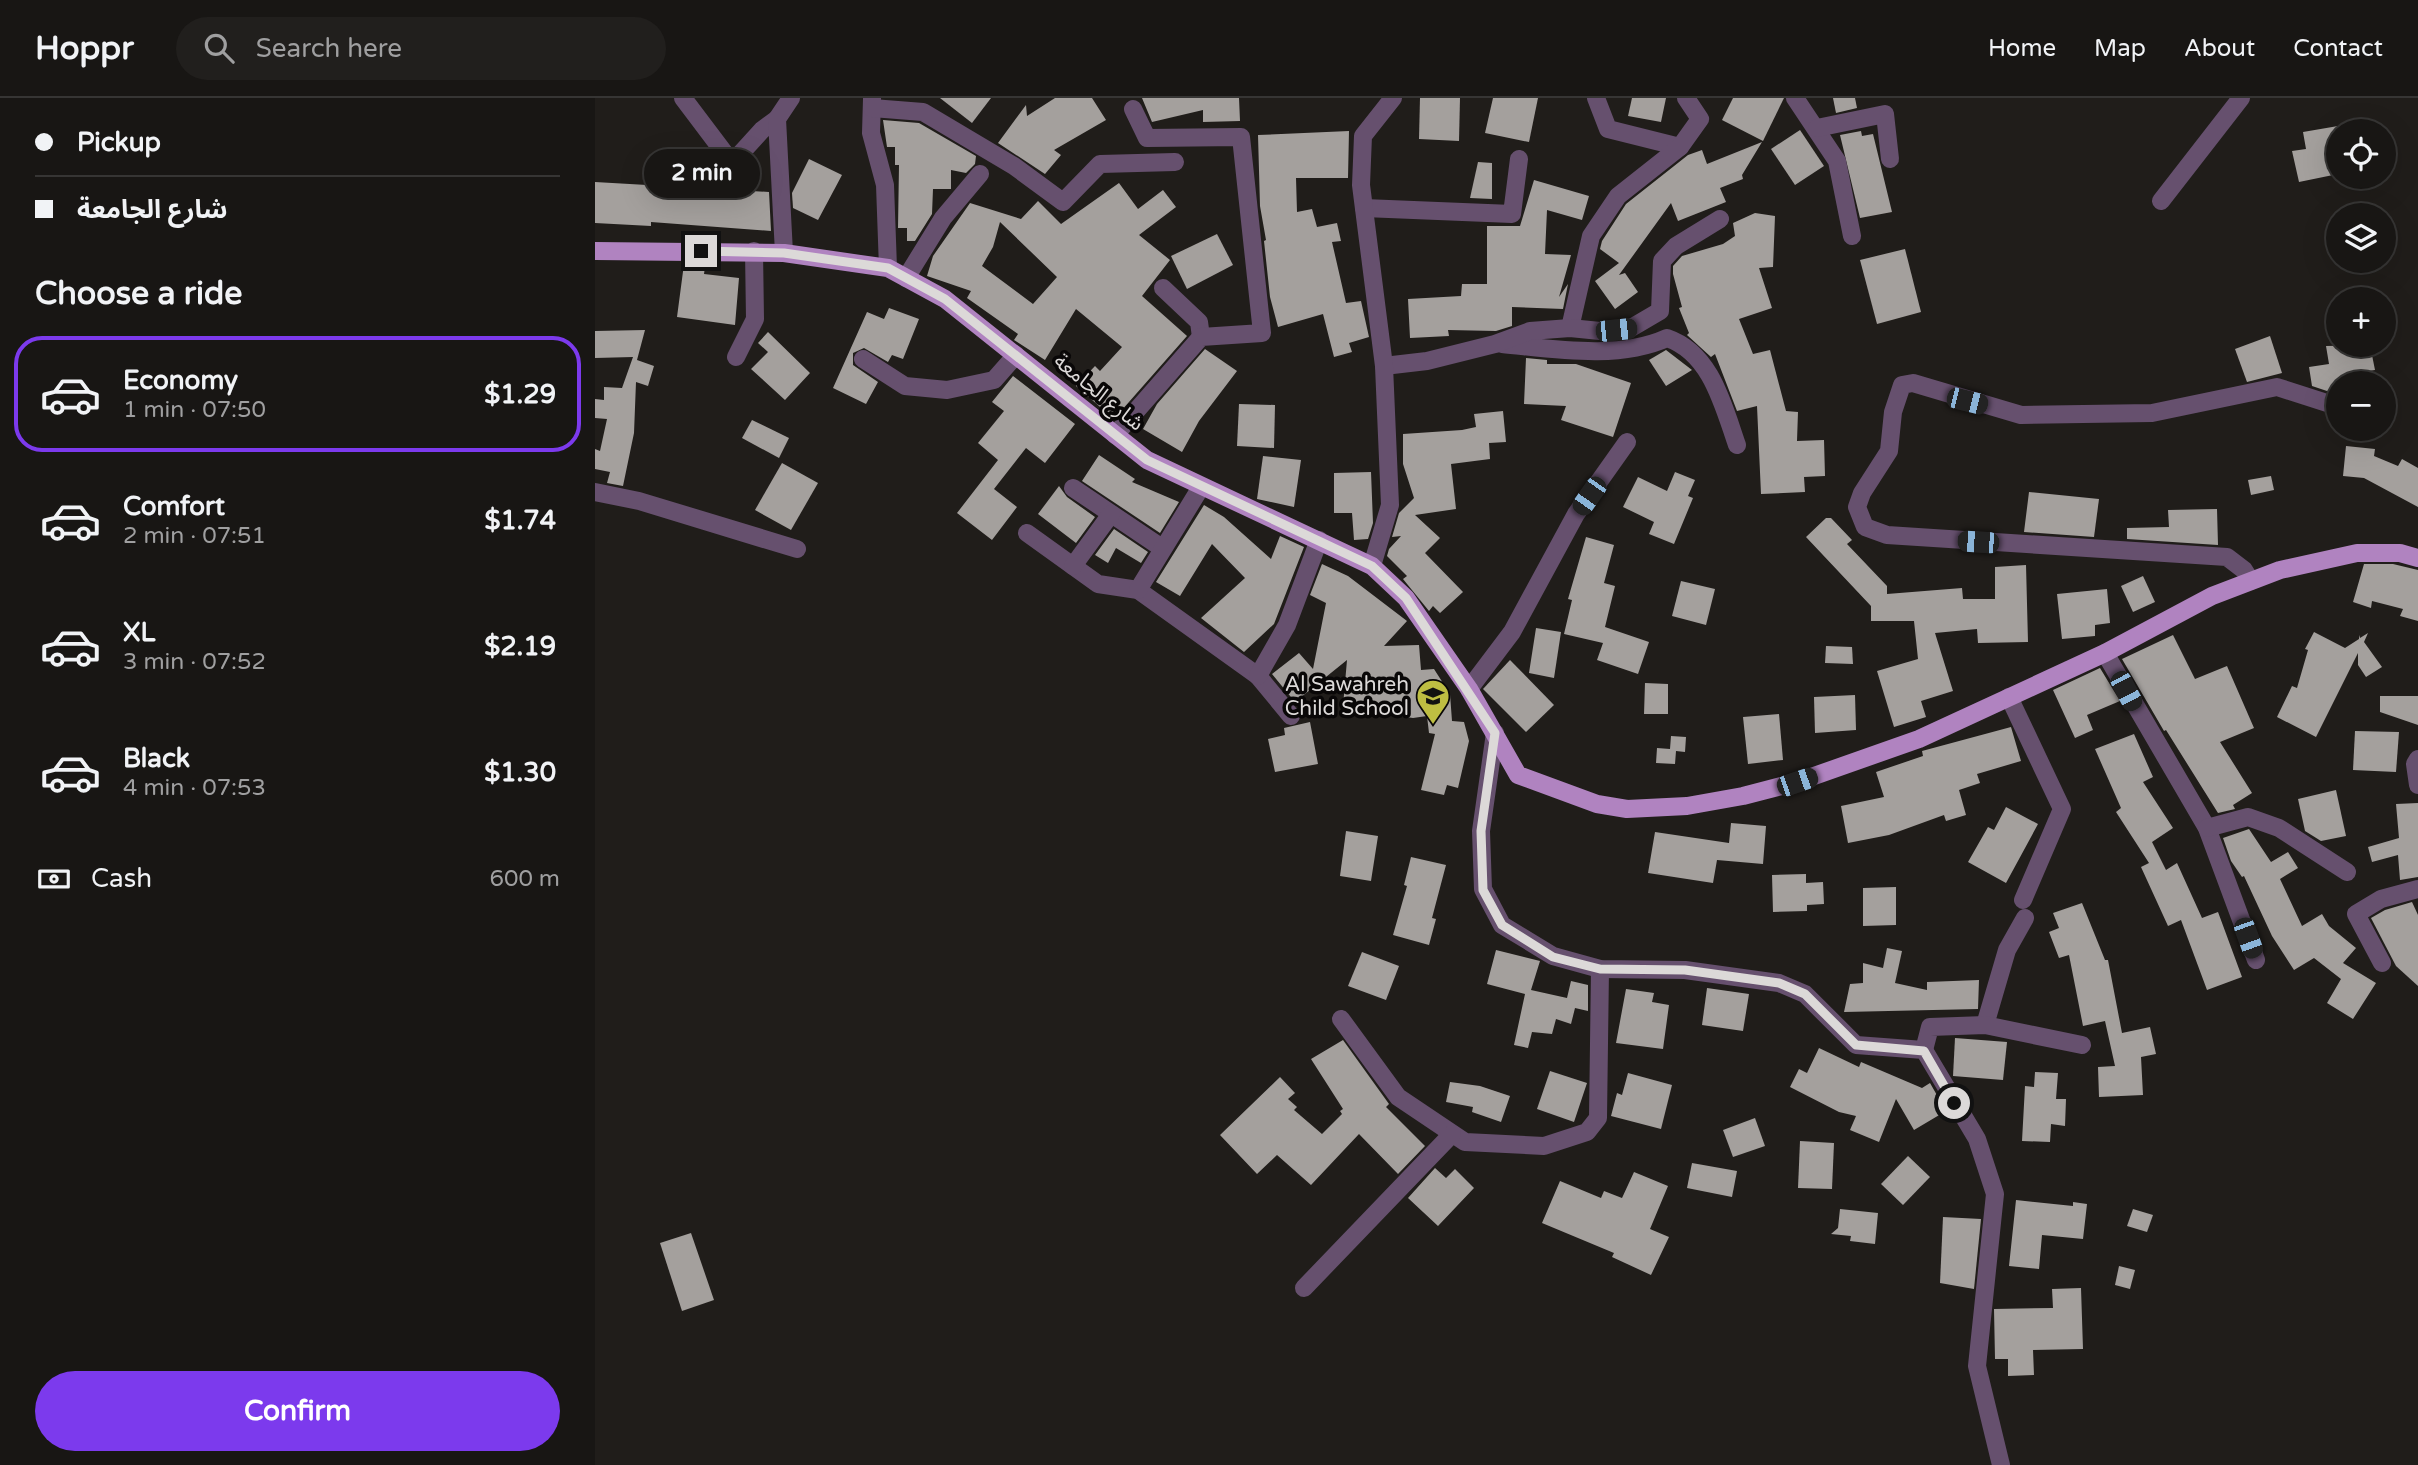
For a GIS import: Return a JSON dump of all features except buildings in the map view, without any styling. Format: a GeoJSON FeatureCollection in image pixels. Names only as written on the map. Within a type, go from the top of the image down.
{"type":"FeatureCollection","features":[{"type":"Feature","properties":{"kind":"main road","name":"شارع الجامعة"},"geometry":{"type":"LineString","coordinates":[[595,251],[784,253],[888,268],[945,299],[1147,460],[1372,566],[1406,598],[1469,689],[1518,775],[1597,804],[1651,809],[1686,806],[1797,782],[1919,739],[2105,653],[2212,596],[2280,570],[2357,553],[2400,553],[2418,558]]}},
{"type":"Feature","properties":{"kind":"street"},"geometry":{"type":"LineString","coordinates":[[683,98],[732,163],[762,130],[777,119],[791,98]]}},
{"type":"Feature","properties":{"kind":"street"},"geometry":{"type":"LineString","coordinates":[[1372,566],[1390,505],[1384,366],[1364,208],[1363,136],[1393,98]]}},
{"type":"Feature","properties":{"kind":"street"},"geometry":{"type":"LineString","coordinates":[[1596,98],[1608,128],[1680,146]]}},
{"type":"Feature","properties":{"kind":"street"},"geometry":{"type":"LineString","coordinates":[[1570,328],[1591,236],[1618,197],[1680,146],[1700,119],[1686,98]]}},
{"type":"Feature","properties":{"kind":"street"},"geometry":{"type":"LineString","coordinates":[[1795,98],[1837,161],[1852,236]]}},
{"type":"Feature","properties":{"kind":"street"},"geometry":{"type":"LineString","coordinates":[[2161,201],[2241,98]]}},
{"type":"Feature","properties":{"kind":"street"},"geometry":{"type":"LineString","coordinates":[[888,268],[885,185],[871,134],[872,103],[923,112],[1014,166],[1063,202],[1100,164],[1175,162]]}},
{"type":"Feature","properties":{"kind":"street"},"geometry":{"type":"LineString","coordinates":[[1115,435],[1201,337],[1262,333],[1241,137],[1147,138],[1133,109]]}},
{"type":"Feature","properties":{"kind":"street"},"geometry":{"type":"LineString","coordinates":[[1817,128],[1885,114],[1890,159]]}},
{"type":"Feature","properties":{"kind":"street"},"geometry":{"type":"LineString","coordinates":[[777,119],[784,253]]}},
{"type":"Feature","properties":{"kind":"street"},"geometry":{"type":"LineString","coordinates":[[1364,208],[1512,214],[1519,159]]}},
{"type":"Feature","properties":{"kind":"street"},"geometry":{"type":"LineString","coordinates":[[906,278],[943,218],[980,174]]}},
{"type":"Feature","properties":{"kind":"street"},"geometry":{"type":"LineString","coordinates":[[1384,366],[1427,360],[1495,344],[1530,331],[1631,328],[1660,311],[1662,261],[1676,246],[1720,219]]}},
{"type":"Feature","properties":{"kind":"street"},"geometry":{"type":"LineString","coordinates":[[736,357],[755,319],[754,251]]}},
{"type":"Feature","properties":{"kind":"street"},"geometry":{"type":"LineString","coordinates":[[1163,288],[1199,322],[1201,337]]}},
{"type":"Feature","properties":{"kind":"street"},"geometry":{"type":"LineString","coordinates":[[1495,344],[1607,350],[1647,347],[1667,338],[1686,344],[1717,385],[1737,445]]}},
{"type":"Feature","properties":{"kind":"street"},"geometry":{"type":"LineString","coordinates":[[863,359],[905,386],[947,390],[994,380],[1016,355]]}},
{"type":"Feature","properties":{"kind":"street"},"geometry":{"type":"LineString","coordinates":[[2252,581],[2244,570],[2227,557],[1887,535],[1865,527],[1857,507],[1861,493],[1889,451],[1892,412],[1902,385],[1913,383],[2021,415],[2152,413],[2277,387],[2326,403]]}},
{"type":"Feature","properties":{"kind":"street"},"geometry":{"type":"LineString","coordinates":[[1469,689],[1512,632],[1576,514],[1627,442]]}},
{"type":"Feature","properties":{"kind":"street"},"geometry":{"type":"LineString","coordinates":[[1138,590],[1201,487]]}},
{"type":"Feature","properties":{"kind":"street"},"geometry":{"type":"LineString","coordinates":[[1073,488],[1162,548]]}},
{"type":"Feature","properties":{"kind":"street"},"geometry":{"type":"LineString","coordinates":[[595,492],[639,501],[797,549]]}},
{"type":"Feature","properties":{"kind":"street"},"geometry":{"type":"LineString","coordinates":[[1073,566],[1111,513]]}},
{"type":"Feature","properties":{"kind":"street"},"geometry":{"type":"LineString","coordinates":[[1027,533],[1098,584],[1138,590],[1258,676],[1291,716]]}},
{"type":"Feature","properties":{"kind":"street"},"geometry":{"type":"LineString","coordinates":[[1258,676],[1287,625],[1319,540]]}},
{"type":"Feature","properties":{"kind":"street"},"geometry":{"type":"LineString","coordinates":[[2105,653],[2207,828],[2256,960]]}},
{"type":"Feature","properties":{"kind":"street"},"geometry":{"type":"LineString","coordinates":[[2010,697],[2062,809],[2023,900]]}},
{"type":"Feature","properties":{"kind":"street"},"geometry":{"type":"LineString","coordinates":[[1495,733],[1481,831],[1483,890],[1502,925],[1553,957],[1600,969],[1685,970],[1779,983],[1805,994],[1856,1045],[1924,1051]]}},
{"type":"Feature","properties":{"kind":"street"},"geometry":{"type":"LineString","coordinates":[[2418,759],[2415,764],[2418,785]]}},
{"type":"Feature","properties":{"kind":"street"},"geometry":{"type":"LineString","coordinates":[[2207,828],[2248,817],[2279,828],[2347,872]]}},
{"type":"Feature","properties":{"kind":"street"},"geometry":{"type":"LineString","coordinates":[[2382,963],[2356,914],[2381,899],[2418,889]]}},
{"type":"Feature","properties":{"kind":"street"},"geometry":{"type":"LineString","coordinates":[[1985,1025],[2007,950],[2025,918]]}},
{"type":"Feature","properties":{"kind":"street"},"geometry":{"type":"LineString","coordinates":[[1341,1019],[1398,1097],[1465,1142],[1544,1146],[1587,1132],[1598,1118],[1600,969]]}},
{"type":"Feature","properties":{"kind":"street"},"geometry":{"type":"LineString","coordinates":[[2001,1465],[1977,1366],[1995,1194],[1977,1139],[1924,1051],[1930,1027],[1985,1025],[2082,1045]]}},
{"type":"Feature","properties":{"kind":"street"},"geometry":{"type":"LineString","coordinates":[[1304,1288],[1453,1134]]}},
{"type":"Feature","properties":{"kind":"place","name":"Al Sawahreh Child School"},"geometry":{"type":"Point","coordinates":[1433,726]}},
{"type":"Feature","properties":{"kind":"route"},"geometry":{"type":"LineString","coordinates":[[701,251],[784,253],[888,268],[945,299],[1147,460],[1372,566],[1406,598],[1469,689],[1495,733],[1481,831],[1483,890],[1502,925],[1553,957],[1600,969],[1685,970],[1779,983],[1805,994],[1828,1021],[1856,1045],[1924,1051],[1954,1103]]}}]}
